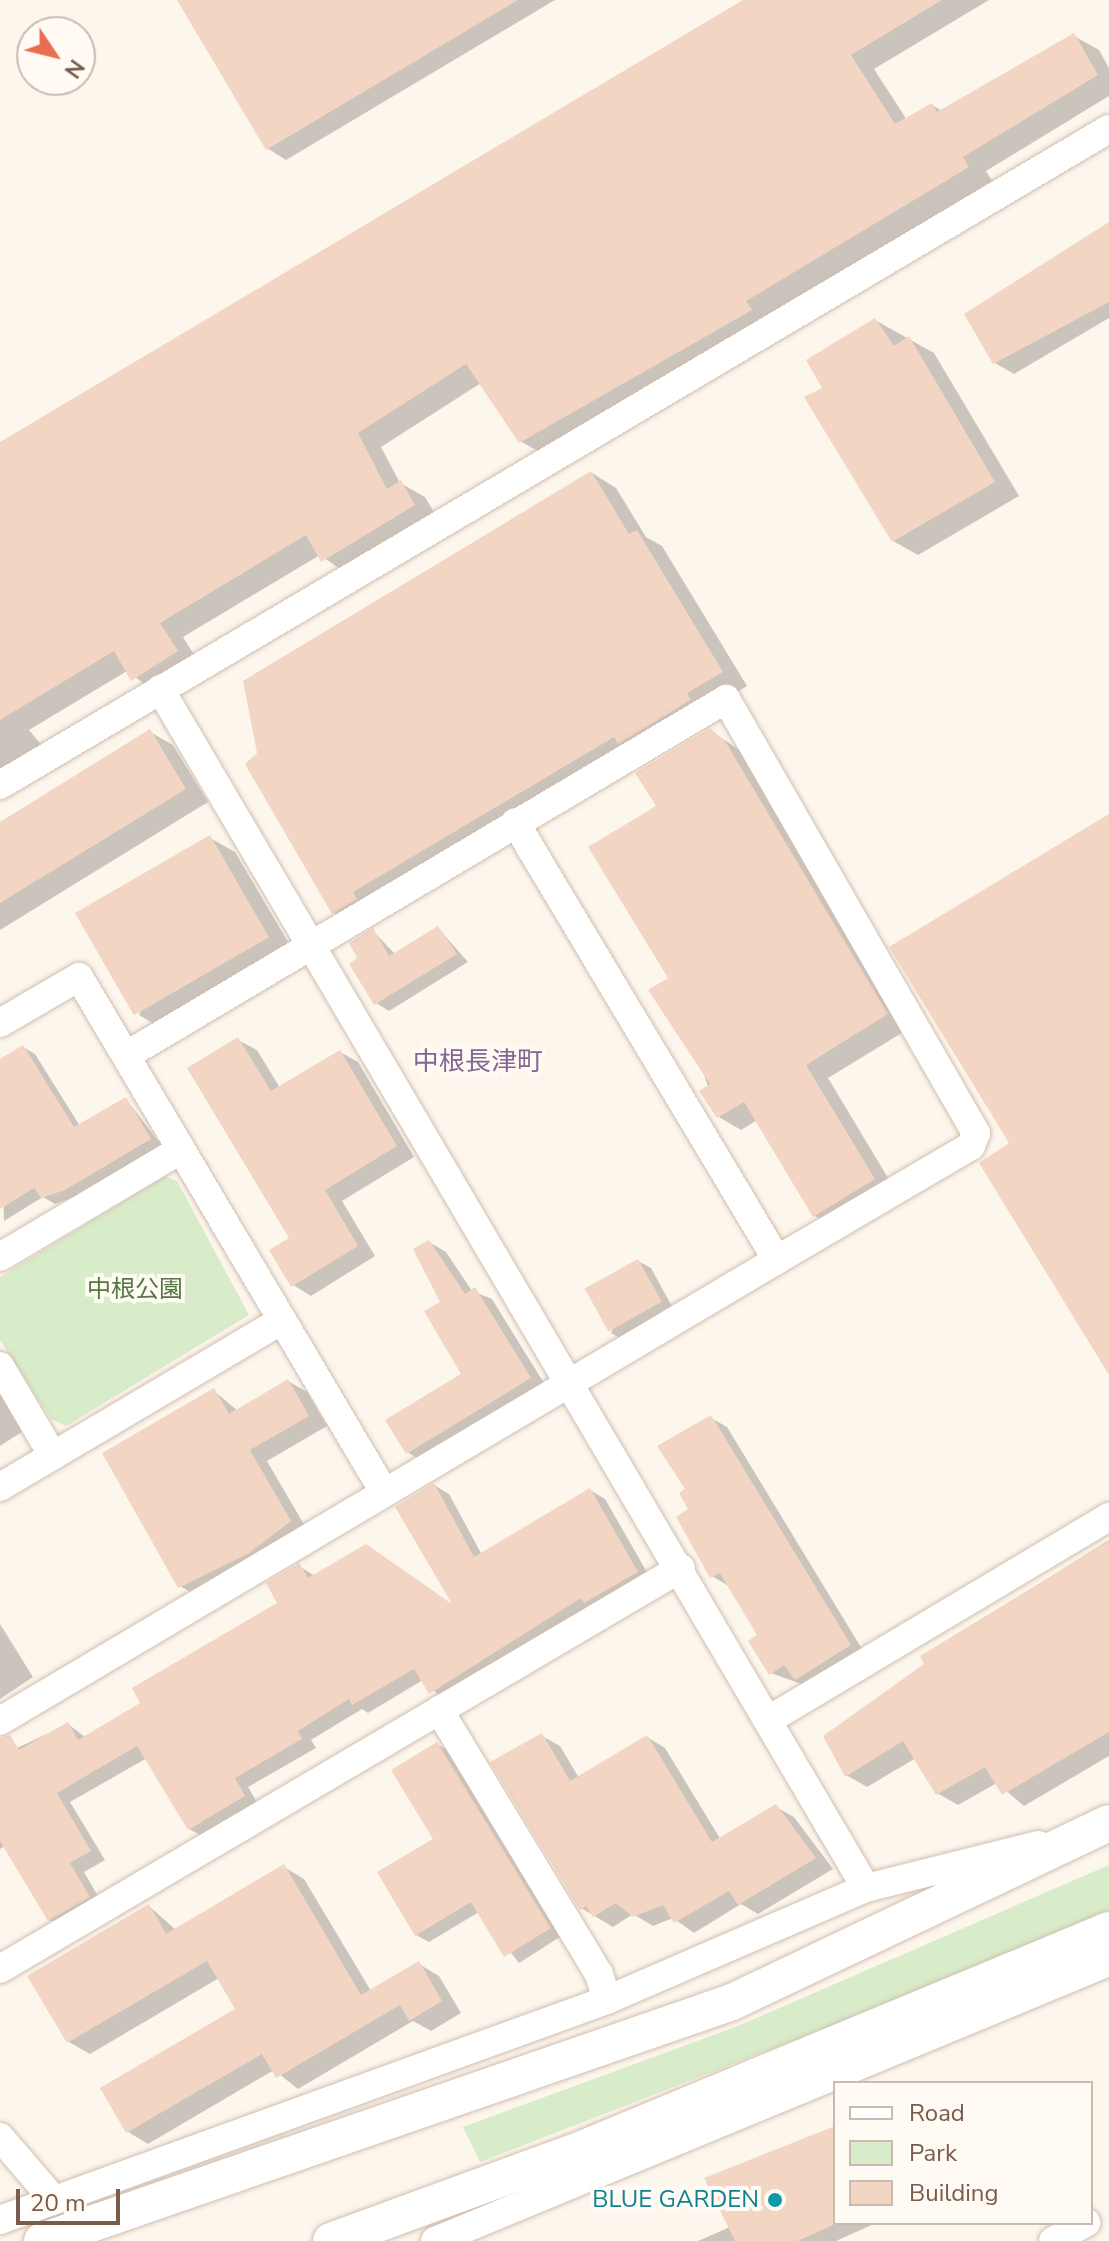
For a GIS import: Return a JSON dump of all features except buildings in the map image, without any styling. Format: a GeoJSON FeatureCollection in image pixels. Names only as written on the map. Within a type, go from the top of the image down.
{"type":"FeatureCollection","features":[{"type":"Feature","properties":{"kind":"street"},"geometry":{"type":"LineString","coordinates":[[0,785],[1109,129]]}},
{"type":"Feature","properties":{"kind":"street"},"geometry":{"type":"LineString","coordinates":[[160,689],[770,1719],[866,1888]]}},
{"type":"Feature","properties":{"kind":"street"},"geometry":{"type":"LineString","coordinates":[[0,1721],[971,1146],[976,1133],[726,699],[127,1055]]}},
{"type":"Feature","properties":{"kind":"street"},"geometry":{"type":"LineString","coordinates":[[515,822],[777,1260]]}},
{"type":"Feature","properties":{"kind":"street"},"geometry":{"type":"LineString","coordinates":[[0,1023],[79,977],[384,1492]]}},
{"type":"Feature","properties":{"kind":"street"},"geometry":{"type":"LineString","coordinates":[[0,1257],[180,1150]]}},
{"type":"Feature","properties":{"kind":"street"},"geometry":{"type":"LineString","coordinates":[[0,1487],[282,1320]]}},
{"type":"Feature","properties":{"kind":"street"},"geometry":{"type":"LineString","coordinates":[[0,1366],[53,1456]]}},
{"type":"Feature","properties":{"kind":"street"},"geometry":{"type":"LineString","coordinates":[[770,1719],[1109,1517]]}},
{"type":"Feature","properties":{"kind":"street"},"geometry":{"type":"LineString","coordinates":[[0,1969],[681,1568]]}},
{"type":"Feature","properties":{"kind":"street"},"geometry":{"type":"LineString","coordinates":[[439,1710],[607,2000]]}},
{"type":"Feature","properties":{"kind":"street"},"geometry":{"type":"LineString","coordinates":[[0,2220],[607,2000],[866,1888],[1101,1827]]}},
{"type":"Feature","properties":{"kind":"street"},"geometry":{"type":"LineString","coordinates":[[42,2241],[732,2002],[1101,1827]]}},
{"type":"Feature","properties":{"kind":"street"},"geometry":{"type":"LineString","coordinates":[[331,2241],[439,2201],[1109,1930]]}},
{"type":"Feature","properties":{"kind":"street"},"geometry":{"type":"LineString","coordinates":[[435,2241],[465,2236],[1109,1962]]}},
{"type":"Feature","properties":{"kind":"street"},"geometry":{"type":"LineString","coordinates":[[0,2137],[54,2200]]}},
{"type":"Feature","properties":{"kind":"street"},"geometry":{"type":"LineString","coordinates":[[1053,2241],[1083,2225]]}},
{"type":"Feature","properties":{"kind":"green space","name":"中根公園"},"geometry":{"type":"Polygon","coordinates":[[[165,1176],[177,1181],[249,1315],[66,1426],[51,1419],[0,1340],[0,1277],[165,1176]]]}},
{"type":"Feature","properties":{"kind":"green space"},"geometry":{"type":"Polygon","coordinates":[[[1109,1865],[1109,1910],[988,1965],[480,2162],[463,2127],[738,2026],[1109,1865]]]}},
{"type":"Feature","properties":{"kind":"place","name":"BLUE GARDEN"},"geometry":{"type":"Point","coordinates":[775,2200]}},
{"type":"Feature","properties":{"kind":"district","name":"中根長津町"},"geometry":{"type":"Point","coordinates":[478,1062]}}]}
